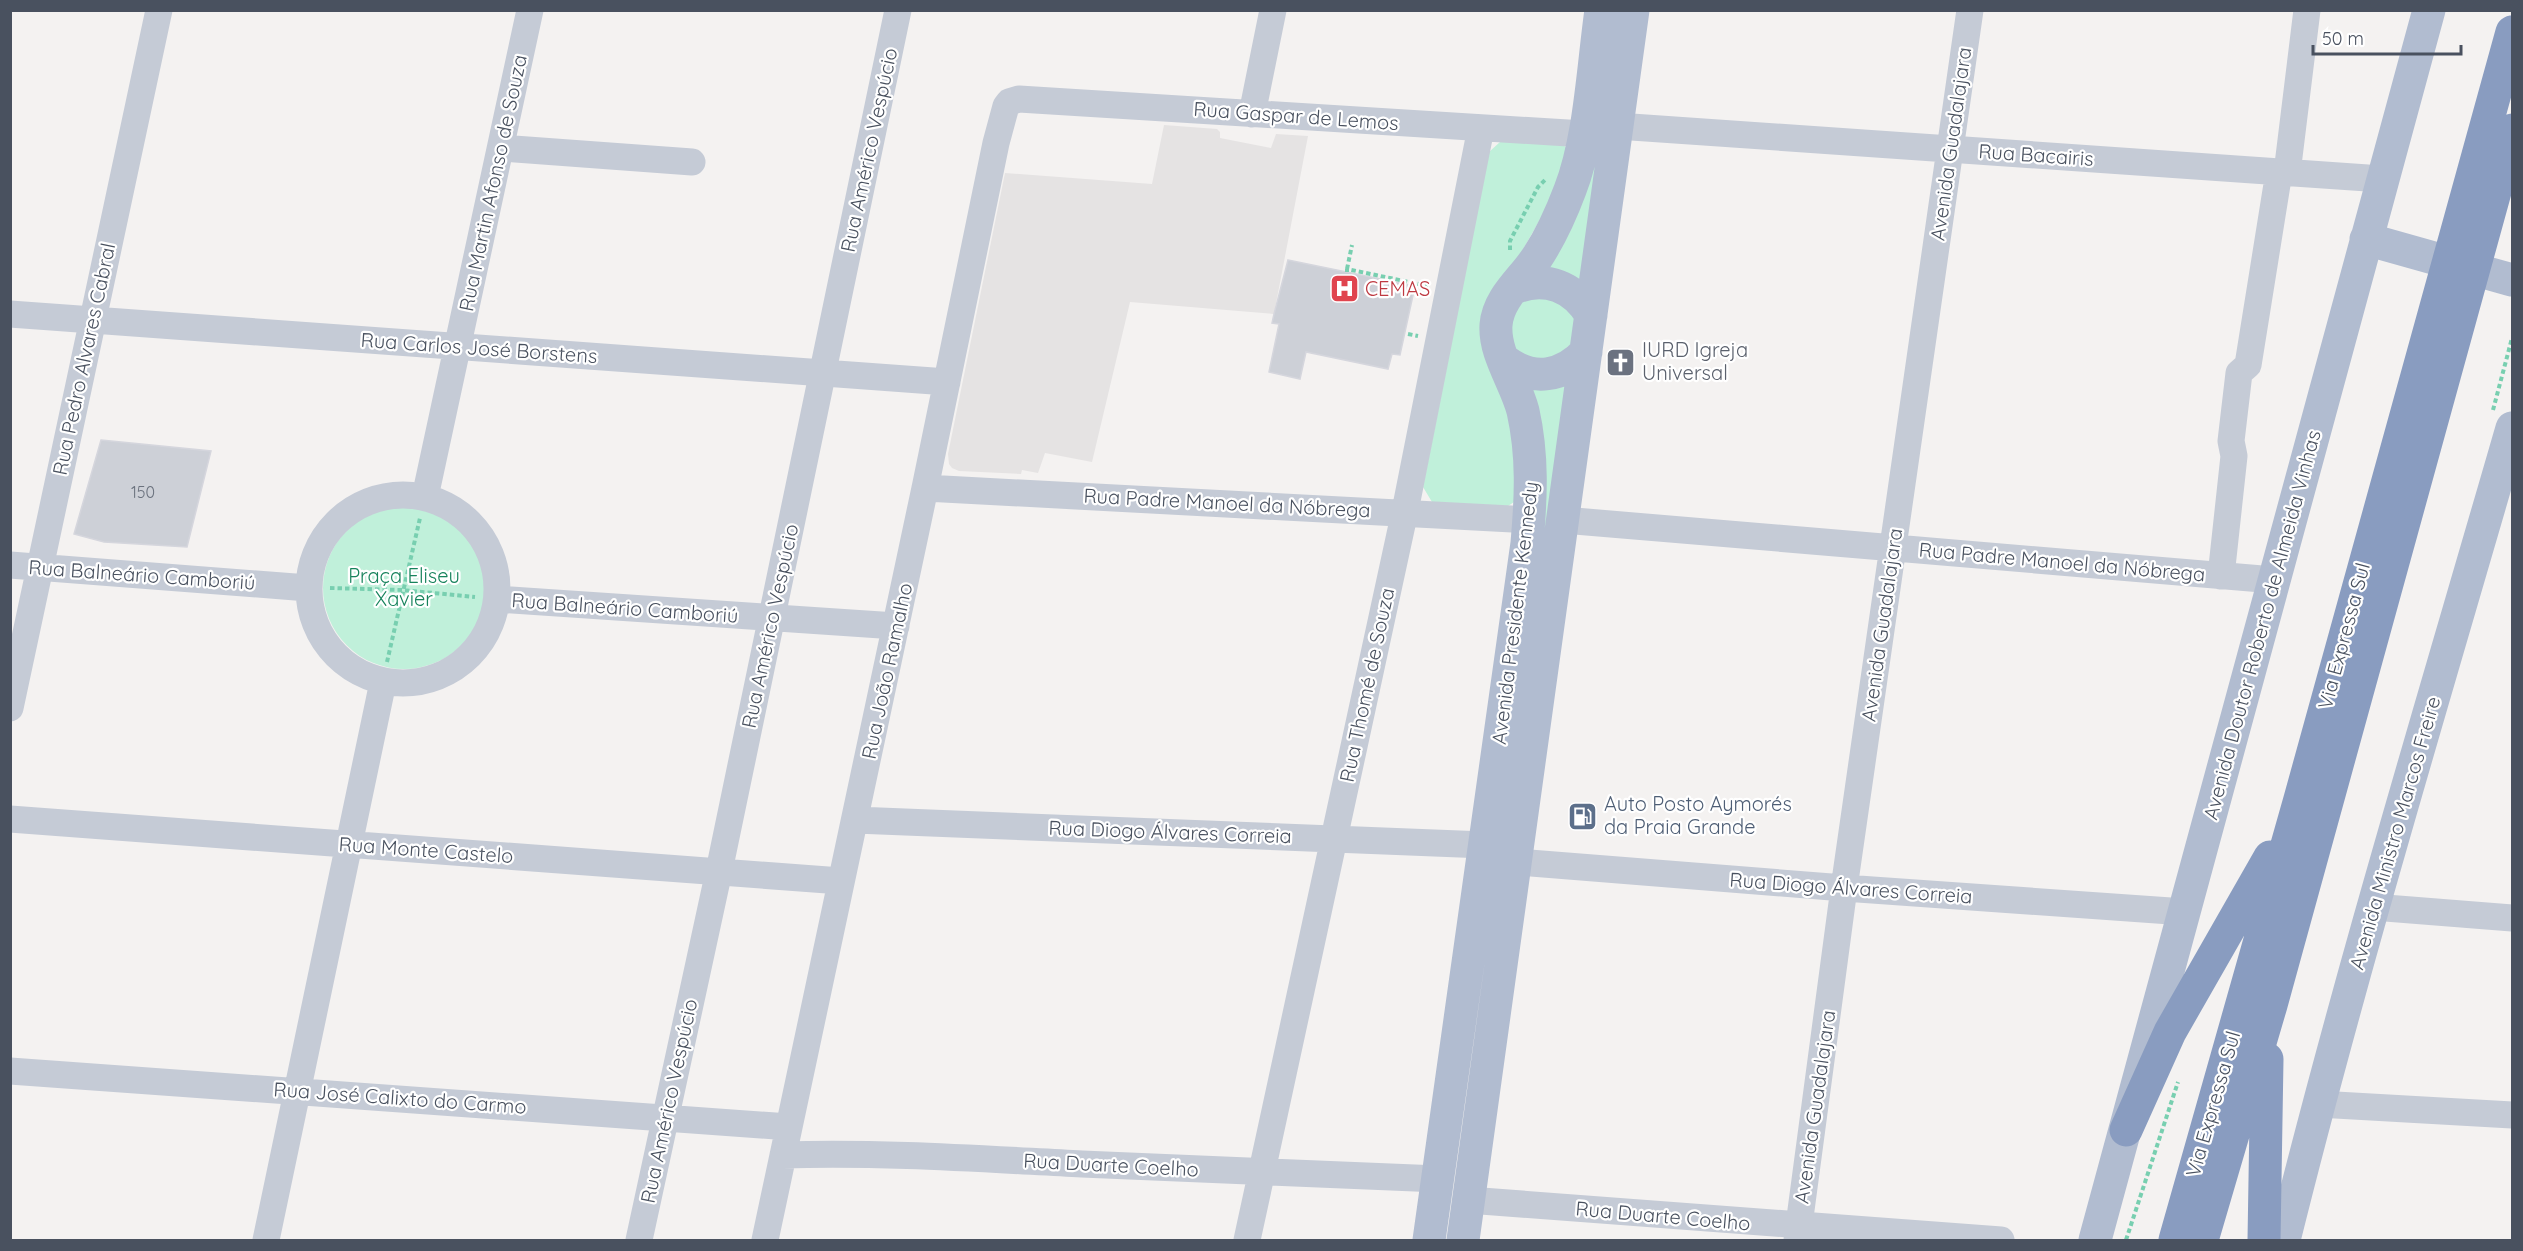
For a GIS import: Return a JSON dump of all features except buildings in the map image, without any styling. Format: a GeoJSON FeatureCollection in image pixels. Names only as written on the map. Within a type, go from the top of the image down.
{"type":"FeatureCollection","features":[{"type":"Feature","properties":{"kind":"highway","name":"Via Expressa Sul"},"geometry":{"type":"LineString","coordinates":[[2202,1240],[2271,1005],[2471,230],[2512,32]]}},
{"type":"Feature","properties":{"kind":"highway","name":"Via Expressa Sul"},"geometry":{"type":"LineString","coordinates":[[2471,230],[2512,130]]}},
{"type":"Feature","properties":{"kind":"highway","name":"Via Expressa Sul"},"geometry":{"type":"LineString","coordinates":[[2175,1240],[2300,799],[2458,280]]}},
{"type":"Feature","properties":{"kind":"highway"},"geometry":{"type":"LineString","coordinates":[[2126,1130],[2170,1032],[2267,863],[2300,799]]}},
{"type":"Feature","properties":{"kind":"highway"},"geometry":{"type":"LineString","coordinates":[[2264,1240],[2266,1082],[2271,1005]]}},
{"type":"Feature","properties":{"kind":"main road","name":"Avenida Presidente Kennedy"},"geometry":{"type":"LineString","coordinates":[[1429,1240],[1529,520],[1532,466],[1529,445],[1518,394],[1499,348],[1496,324],[1504,300],[1542,250],[1565,205],[1576,174],[1584,134],[1601,10]]}},
{"type":"Feature","properties":{"kind":"main road","name":"Avenida Presidente Kennedy"},"geometry":{"type":"LineString","coordinates":[[1463,1240],[1633,10]]}},
{"type":"Feature","properties":{"kind":"main road","name":"Avenida Doutor Roberto de Almeida Vinhas"},"geometry":{"type":"LineString","coordinates":[[2096,1240],[2429,10]]}},
{"type":"Feature","properties":{"kind":"main road"},"geometry":{"type":"LineString","coordinates":[[2366,239],[2512,280]]}},
{"type":"Feature","properties":{"kind":"main road"},"geometry":{"type":"LineString","coordinates":[[1514,288],[1534,282],[1557,285],[1578,297],[1591,315]]}},
{"type":"Feature","properties":{"kind":"main road"},"geometry":{"type":"LineString","coordinates":[[1505,361],[1523,372],[1554,374],[1567,368],[1586,352]]}},
{"type":"Feature","properties":{"kind":"main road","name":"Avenida Ministro Marcos Freire"},"geometry":{"type":"LineString","coordinates":[[2284,1240],[2318,1104],[2373,907],[2512,428]]}},
{"type":"Feature","properties":{"kind":"street","name":"Rua Pedro Alvares Cabral"},"geometry":{"type":"LineString","coordinates":[[10,708],[159,10]]}},
{"type":"Feature","properties":{"kind":"street","name":"Rua Martin Afonso de Souza"},"geometry":{"type":"LineString","coordinates":[[425,496],[530,10]]}},
{"type":"Feature","properties":{"kind":"street","name":"Rua Américo Vespúcio"},"geometry":{"type":"LineString","coordinates":[[639,1240],[719,871],[898,10]]}},
{"type":"Feature","properties":{"kind":"street"},"geometry":{"type":"LineString","coordinates":[[1252,114],[1273,10]]}},
{"type":"Feature","properties":{"kind":"street","name":"Avenida Guadalajara"},"geometry":{"type":"LineString","coordinates":[[1798,1234],[1844,888],[1970,10]]}},
{"type":"Feature","properties":{"kind":"street"},"geometry":{"type":"LineString","coordinates":[[2221,576],[2234,456],[2231,441],[2240,373],[2248,365],[2283,172],[2307,10]]}},
{"type":"Feature","properties":{"kind":"street","name":"Rua Gaspar de Lemos"},"geometry":{"type":"LineString","coordinates":[[1009,102],[1019,99],[1584,134]]}},
{"type":"Feature","properties":{"kind":"street","name":"Rua João Ramalho"},"geometry":{"type":"LineString","coordinates":[[765,1240],[996,143],[1003,113],[1009,102]]}},
{"type":"Feature","properties":{"kind":"street","name":"Rua Bacairis"},"geometry":{"type":"LineString","coordinates":[[1617,126],[2382,179]]}},
{"type":"Feature","properties":{"kind":"street","name":"Rua Thomé de Souza"},"geometry":{"type":"LineString","coordinates":[[1247,1240],[1405,512],[1481,128]]}},
{"type":"Feature","properties":{"kind":"street"},"geometry":{"type":"LineString","coordinates":[[501,148],[692,162]]}},
{"type":"Feature","properties":{"kind":"street","name":"Rua Carlos José Borstens"},"geometry":{"type":"LineString","coordinates":[[10,314],[947,382]]}},
{"type":"Feature","properties":{"kind":"street","name":"Rua Padre Manoel da Nóbrega"},"geometry":{"type":"LineString","coordinates":[[925,488],[1529,520]]}},
{"type":"Feature","properties":{"kind":"street"},"geometry":{"type":"LineString","coordinates":[[397,494],[425,496],[451,507],[472,524],[488,546],[496,572],[497,599],[491,625],[477,647],[458,666],[435,678],[409,684],[383,682],[359,673],[338,658],[322,638],[311,614],[308,588],[313,560],[326,535],[345,514],[370,500],[397,494]]}},
{"type":"Feature","properties":{"kind":"street","name":"Rua Padre Manoel da Nóbrega"},"geometry":{"type":"LineString","coordinates":[[1563,520],[2274,580]]}},
{"type":"Feature","properties":{"kind":"street","name":"Rua Balneário Camboriú"},"geometry":{"type":"LineString","coordinates":[[10,565],[308,588]]}},
{"type":"Feature","properties":{"kind":"street","name":"Rua Balneário Camboriú"},"geometry":{"type":"LineString","coordinates":[[497,599],[896,626]]}},
{"type":"Feature","properties":{"kind":"street"},"geometry":{"type":"LineString","coordinates":[[266,1240],[383,682]]}},
{"type":"Feature","properties":{"kind":"street","name":"Rua Monte Castelo"},"geometry":{"type":"LineString","coordinates":[[10,819],[841,880]]}},
{"type":"Feature","properties":{"kind":"street","name":"Rua Diogo Álvares Correia"},"geometry":{"type":"LineString","coordinates":[[855,820],[1485,845]]}},
{"type":"Feature","properties":{"kind":"street","name":"Rua Diogo Álvares Correia"},"geometry":{"type":"LineString","coordinates":[[1517,862],[2186,912]]}},
{"type":"Feature","properties":{"kind":"street"},"geometry":{"type":"LineString","coordinates":[[2373,907],[2512,918]]}},
{"type":"Feature","properties":{"kind":"street","name":"Rua José Calixto do Carmo"},"geometry":{"type":"LineString","coordinates":[[10,1071],[789,1126]]}},
{"type":"Feature","properties":{"kind":"street"},"geometry":{"type":"LineString","coordinates":[[2318,1104],[2512,1115]]}},
{"type":"Feature","properties":{"kind":"street","name":"Rua Duarte Coelho"},"geometry":{"type":"LineString","coordinates":[[783,1155],[840,1153],[1439,1179]]}},
{"type":"Feature","properties":{"kind":"street","name":"Rua Duarte Coelho"},"geometry":{"type":"LineString","coordinates":[[1468,1200],[1798,1234],[2001,1240]]}},
{"type":"Feature","properties":{"kind":"path"},"geometry":{"type":"LineString","coordinates":[[1352,246],[1347,270],[1449,290]]}},
{"type":"Feature","properties":{"kind":"path"},"geometry":{"type":"LineString","coordinates":[[383,682],[425,496]]}},
{"type":"Feature","properties":{"kind":"path"},"geometry":{"type":"LineString","coordinates":[[308,588],[402,590],[497,599]]}},
{"type":"Feature","properties":{"kind":"shaded area"},"geometry":{"type":"Polygon","coordinates":[[[1164,125],[1217,129],[1220,132],[1220,138],[1271,148],[1276,134],[1308,136],[1274,314],[1130,302],[1092,462],[1045,453],[1038,473],[1022,470],[1021,474],[959,471],[952,468],[948,454],[1005,173],[1152,184],[1164,125]]]}},
{"type":"Feature","properties":{"kind":"green space"},"geometry":{"type":"Polygon","coordinates":[[[1606,136],[1584,281],[1543,265],[1606,136]]]}},
{"type":"Feature","properties":{"kind":"green space"},"geometry":{"type":"Polygon","coordinates":[[[1500,142],[1559,142],[1567,148],[1564,177],[1500,290],[1517,500],[1508,506],[1432,502],[1423,487],[1489,152],[1500,142]]]}},
{"type":"Feature","properties":{"kind":"green space"},"geometry":{"type":"Polygon","coordinates":[[[1541,292],[1574,312],[1576,340],[1547,364],[1512,350],[1511,312],[1520,303],[1541,292]]]}},
{"type":"Feature","properties":{"kind":"green space"},"geometry":{"type":"Polygon","coordinates":[[[1568,378],[1550,537],[1538,536],[1531,390],[1568,378]]]}},
{"type":"Feature","properties":{"kind":"green space","name":"Praça Eliseu Xavier"},"geometry":{"type":"Polygon","coordinates":[[[404,507],[435,514],[449,521],[461,531],[471,543],[478,557],[485,588],[478,619],[471,633],[461,645],[449,655],[435,662],[404,669],[373,662],[359,655],[347,645],[337,633],[330,619],[323,588],[330,557],[337,543],[347,531],[359,521],[373,514],[404,507]]]}},
{"type":"Feature","properties":{"kind":"place","name":"CEMAS"},"geometry":{"type":"Point","coordinates":[1344,289]}},
{"type":"Feature","properties":{"kind":"place","name":"IURD Igreja Universal"},"geometry":{"type":"Point","coordinates":[1621,362]}},
{"type":"Feature","properties":{"kind":"place","name":"Auto Posto Aymorés da Praia Grande"},"geometry":{"type":"Point","coordinates":[1583,816]}}]}
